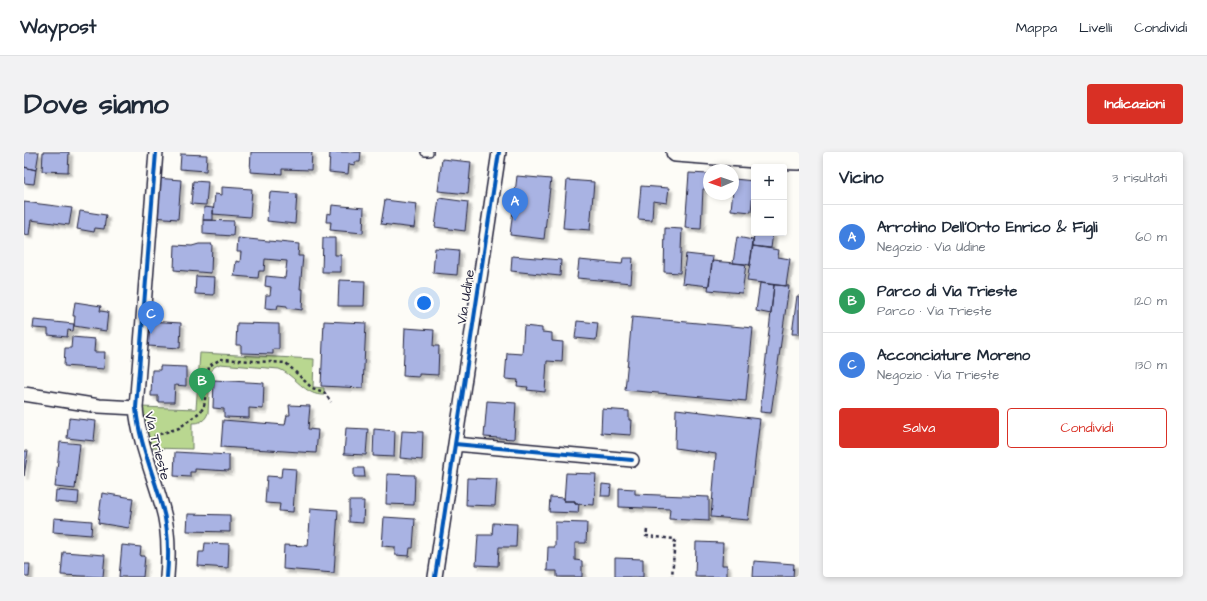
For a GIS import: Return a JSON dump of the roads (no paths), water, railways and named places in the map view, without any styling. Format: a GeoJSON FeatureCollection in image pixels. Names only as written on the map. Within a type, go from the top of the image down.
{"type":"FeatureCollection","features":[{"type":"Feature","properties":{"kind":"main road"},"geometry":{"type":"LineString","coordinates":[[676,152],[768,156],[799,160]]}},
{"type":"Feature","properties":{"kind":"street","name":"Via Trieste"},"geometry":{"type":"LineString","coordinates":[[156,152],[136,408],[142,443],[163,507],[168,547],[167,577]]}},
{"type":"Feature","properties":{"kind":"street","name":"Via Udine"},"geometry":{"type":"LineString","coordinates":[[435,577],[500,152]]}},
{"type":"Feature","properties":{"kind":"street"},"geometry":{"type":"LineString","coordinates":[[24,394],[99,406],[136,408]]}},
{"type":"Feature","properties":{"kind":"street"},"geometry":{"type":"LineString","coordinates":[[455,444],[632,460]]}},
{"type":"Feature","properties":{"kind":"place","name":"Arrotino Dell'Orto Enrico & Figli"},"geometry":{"type":"Point","coordinates":[515,221]}},
{"type":"Feature","properties":{"kind":"place","name":"Acconciature Moreno"},"geometry":{"type":"Point","coordinates":[151,334]}},
{"type":"Feature","properties":{"kind":"place","name":"Parco di Via Trieste"},"geometry":{"type":"Point","coordinates":[202,401]}}]}
